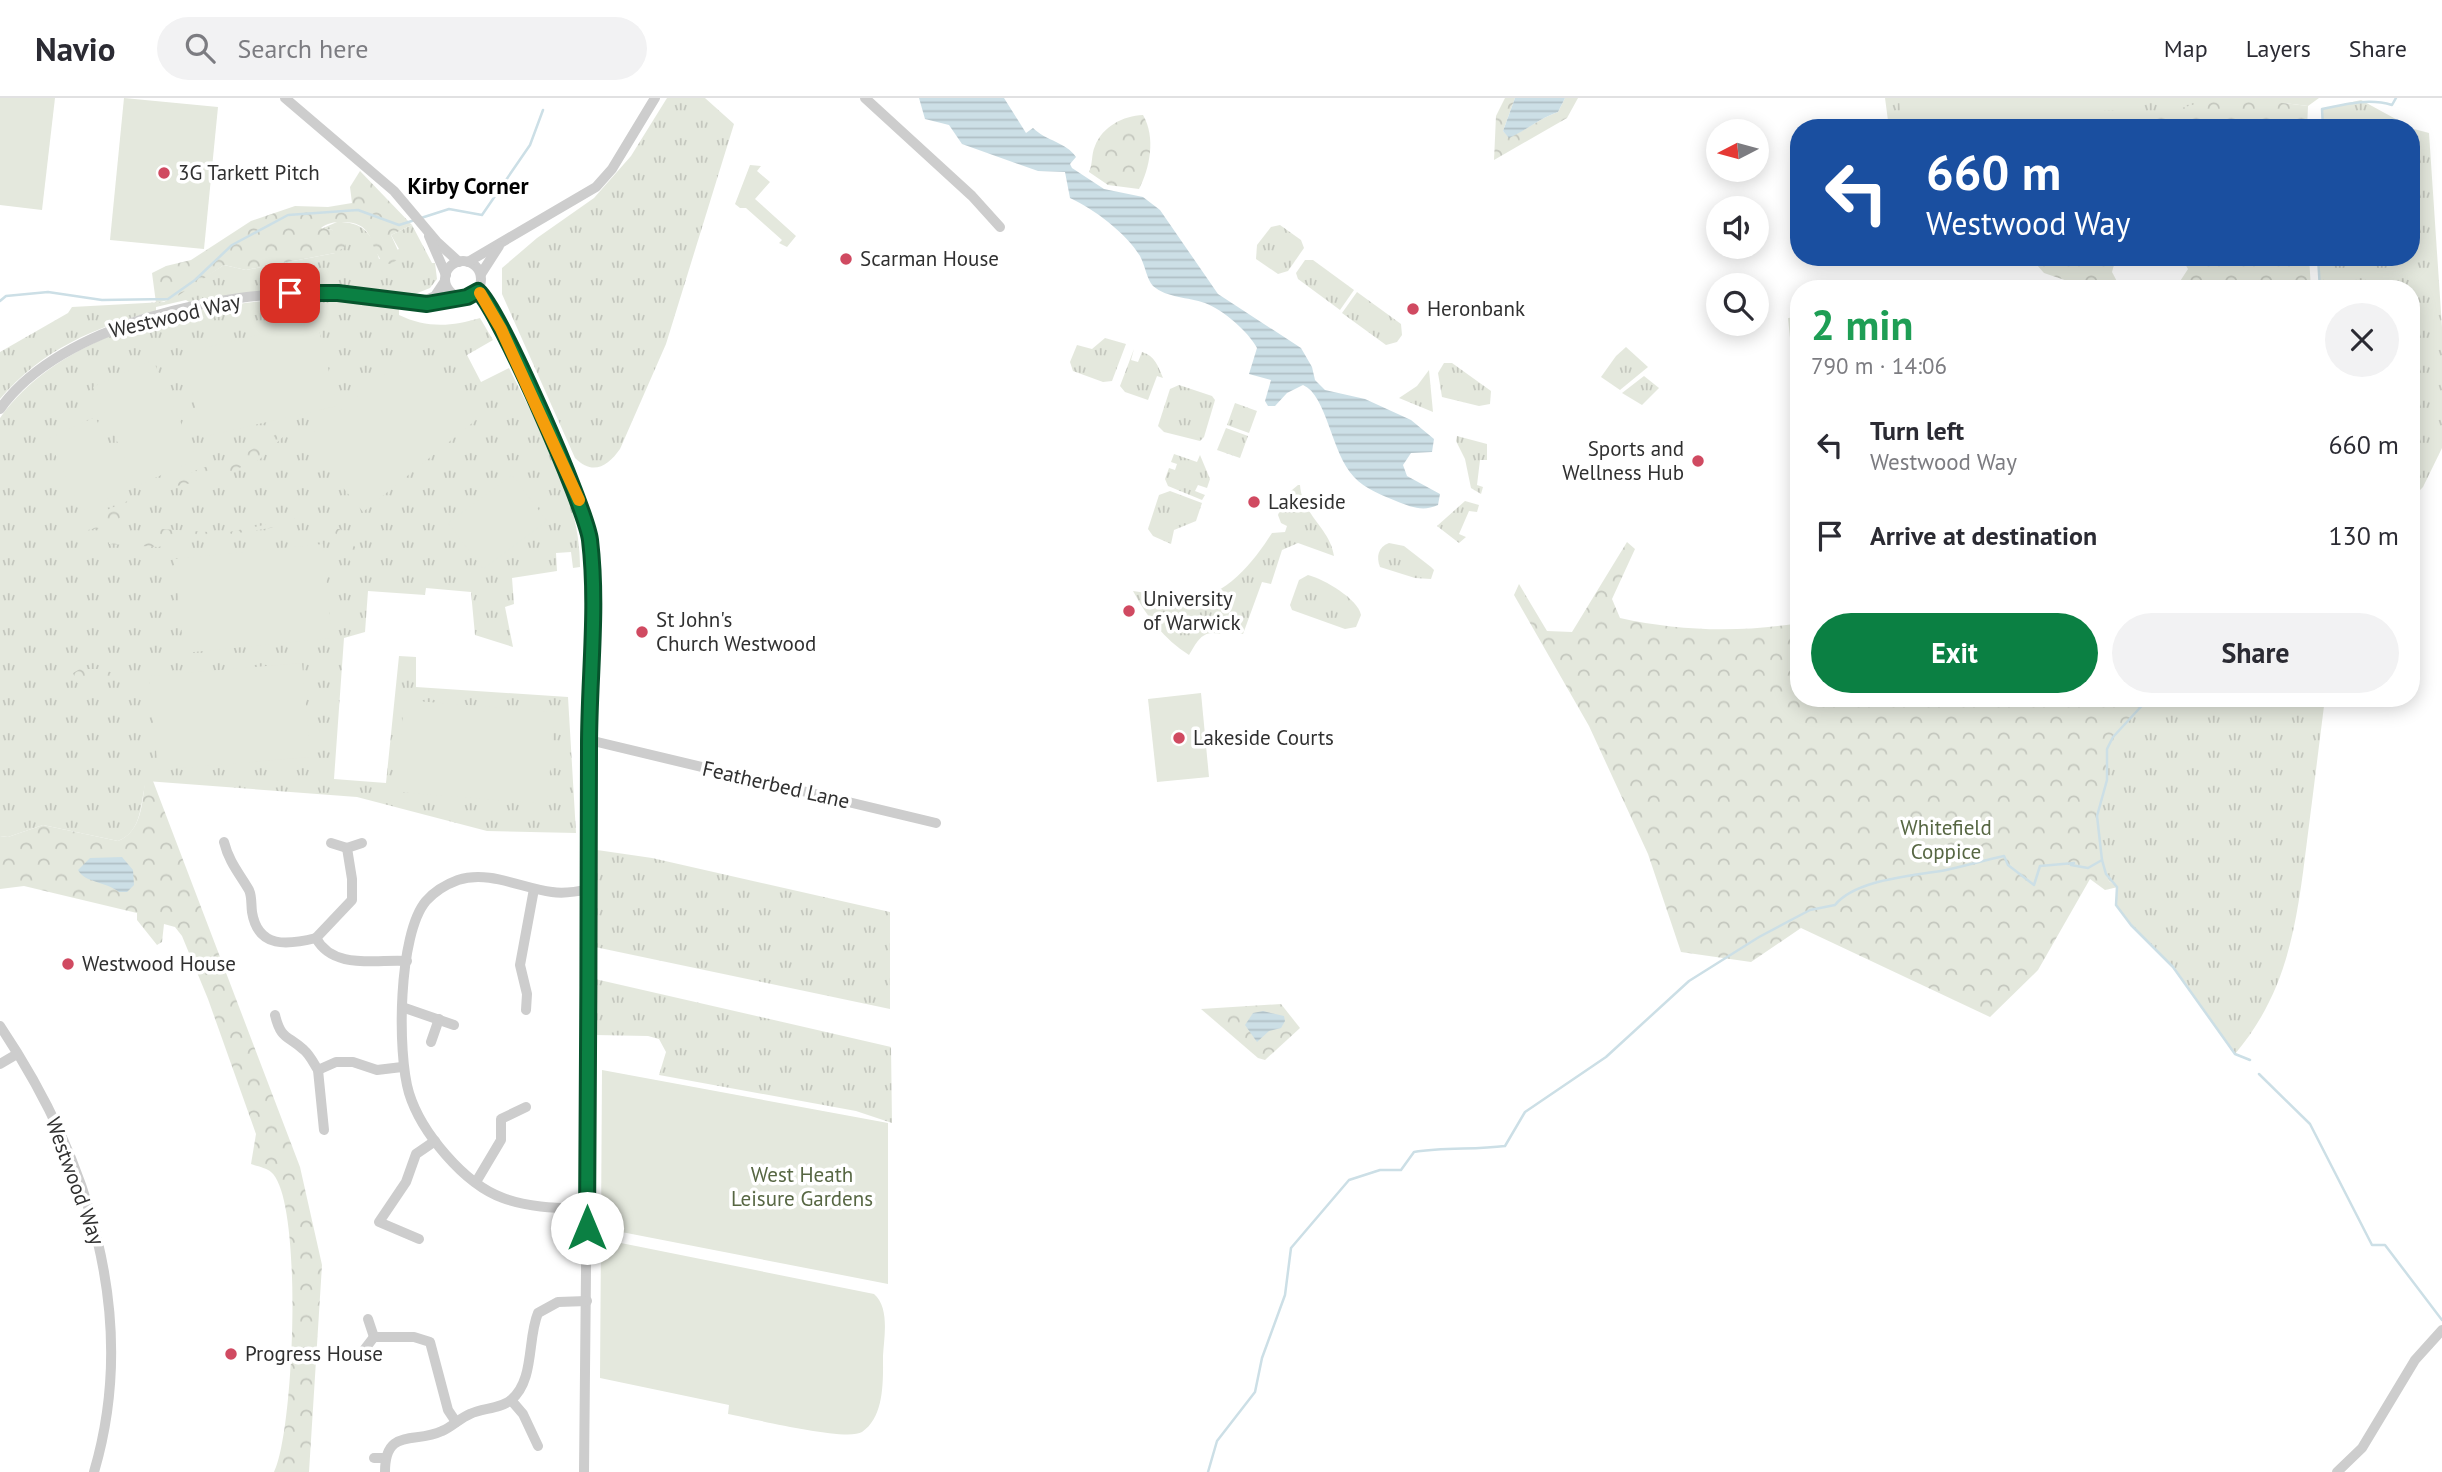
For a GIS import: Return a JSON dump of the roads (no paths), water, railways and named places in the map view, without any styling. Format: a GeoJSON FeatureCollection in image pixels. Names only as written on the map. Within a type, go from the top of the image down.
{"type":"FeatureCollection","features":[{"type":"Feature","properties":{"kind":"street"},"geometry":{"type":"LineString","coordinates":[[285,98],[365,164],[412,210],[425,228],[463,262],[481,274]]}},
{"type":"Feature","properties":{"kind":"street"},"geometry":{"type":"LineString","coordinates":[[417,304],[435,296],[446,278],[463,262],[499,246],[605,178],[655,98]]}},
{"type":"Feature","properties":{"kind":"street"},"geometry":{"type":"LineString","coordinates":[[865,98],[970,194],[1000,227]]}},
{"type":"Feature","properties":{"kind":"street"},"geometry":{"type":"LineString","coordinates":[[425,228],[449,291],[458,297],[467,297],[478,291]]}},
{"type":"Feature","properties":{"kind":"street"},"geometry":{"type":"LineString","coordinates":[[478,291],[481,274],[499,246]]}},
{"type":"Feature","properties":{"kind":"street"},"geometry":{"type":"LineString","coordinates":[[478,291],[484,296],[501,329],[572,482],[585,516],[593,568],[589,740],[584,1472]]}},
{"type":"Feature","properties":{"kind":"street","name":"Westwood Way"},"geometry":{"type":"LineString","coordinates":[[0,410],[33,374],[66,350],[101,333],[155,317],[233,301],[290,293],[338,293],[417,304],[438,303],[458,297]]}},
{"type":"Feature","properties":{"kind":"street","name":"Featherbed Lane"},"geometry":{"type":"LineString","coordinates":[[589,740],[616,743],[936,823]]}},
{"type":"Feature","properties":{"kind":"street"},"geometry":{"type":"LineString","coordinates":[[224,842],[229,860],[251,892],[256,927],[270,939],[286,945],[316,938],[352,900],[347,848]]}},
{"type":"Feature","properties":{"kind":"street"},"geometry":{"type":"LineString","coordinates":[[331,843],[347,848],[362,843]]}},
{"type":"Feature","properties":{"kind":"street"},"geometry":{"type":"LineString","coordinates":[[587,1209],[542,1208],[501,1198],[476,1182],[435,1141],[410,1096],[402,1067],[402,1007],[407,961],[416,922],[426,901],[440,890],[459,880],[494,878],[534,889],[568,893],[589,889]]}},
{"type":"Feature","properties":{"kind":"street"},"geometry":{"type":"LineString","coordinates":[[526,1010],[527,995],[520,965],[534,889]]}},
{"type":"Feature","properties":{"kind":"street"},"geometry":{"type":"LineString","coordinates":[[316,938],[322,950],[333,958],[407,961]]}},
{"type":"Feature","properties":{"kind":"street"},"geometry":{"type":"LineString","coordinates":[[402,1007],[454,1025]]}},
{"type":"Feature","properties":{"kind":"street"},"geometry":{"type":"LineString","coordinates":[[275,1015],[278,1030],[304,1050],[318,1070],[324,1130]]}},
{"type":"Feature","properties":{"kind":"street"},"geometry":{"type":"LineString","coordinates":[[431,1042],[439,1019]]}},
{"type":"Feature","properties":{"kind":"street","name":"Westwood Way"},"geometry":{"type":"LineString","coordinates":[[0,1026],[58,1126],[79,1177],[102,1252],[111,1318],[112,1368],[110,1394],[94,1472]]}},
{"type":"Feature","properties":{"kind":"street"},"geometry":{"type":"LineString","coordinates":[[0,1064],[17,1054]]}},
{"type":"Feature","properties":{"kind":"street"},"geometry":{"type":"LineString","coordinates":[[318,1070],[336,1062],[353,1062],[377,1070],[402,1067]]}},
{"type":"Feature","properties":{"kind":"street"},"geometry":{"type":"LineString","coordinates":[[476,1182],[501,1140],[502,1119],[526,1107]]}},
{"type":"Feature","properties":{"kind":"street"},"geometry":{"type":"LineString","coordinates":[[419,1239],[379,1222],[406,1182],[416,1154],[435,1141]]}},
{"type":"Feature","properties":{"kind":"street"},"geometry":{"type":"LineString","coordinates":[[386,1472],[386,1458],[393,1444],[407,1437],[442,1431],[470,1413],[511,1400],[523,1381],[538,1313],[558,1302],[587,1301]]}},
{"type":"Feature","properties":{"kind":"street"},"geometry":{"type":"LineString","coordinates":[[368,1319],[374,1337]]}},
{"type":"Feature","properties":{"kind":"street"},"geometry":{"type":"LineString","coordinates":[[2337,1472],[2362,1448],[2415,1360],[2442,1330]]}},
{"type":"Feature","properties":{"kind":"street"},"geometry":{"type":"LineString","coordinates":[[374,1337],[414,1337],[430,1342],[447,1410],[456,1422]]}},
{"type":"Feature","properties":{"kind":"street"},"geometry":{"type":"LineString","coordinates":[[364,1350],[374,1337]]}},
{"type":"Feature","properties":{"kind":"street"},"geometry":{"type":"LineString","coordinates":[[511,1400],[523,1414],[538,1446]]}},
{"type":"Feature","properties":{"kind":"street"},"geometry":{"type":"LineString","coordinates":[[374,1458],[386,1458]]}},
{"type":"Feature","properties":{"kind":"waterway"},"geometry":{"type":"LineString","coordinates":[[2323,119],[2322,109],[2366,102],[2392,105],[2396,98]]}},
{"type":"Feature","properties":{"kind":"waterway"},"geometry":{"type":"LineString","coordinates":[[421,218],[449,209],[482,215],[530,145],[543,110]]}},
{"type":"Feature","properties":{"kind":"waterway"},"geometry":{"type":"LineString","coordinates":[[0,301],[6,296],[48,292],[102,300],[168,299],[195,280],[232,245],[288,215],[358,210],[399,225],[415,220]]}},
{"type":"Feature","properties":{"kind":"waterway"},"geometry":{"type":"LineString","coordinates":[[2319,266],[2319,280]]}},
{"type":"Feature","properties":{"kind":"waterway"},"geometry":{"type":"LineString","coordinates":[[1208,1472],[1217,1441],[1255,1392],[1262,1358],[1285,1295],[1291,1248],[1349,1180],[1380,1170],[1401,1170],[1414,1152],[1505,1146],[1525,1112],[1606,1057],[1689,981],[1759,937],[1810,910],[1835,905],[1857,889],[1886,880],[1946,870],[2004,856],[2008,865],[2034,885],[2040,866],[2074,863],[2071,865],[2088,868],[2102,860],[2097,816],[2107,780],[2107,749],[2113,737],[2141,707]]}},
{"type":"Feature","properties":{"kind":"waterway"},"geometry":{"type":"LineString","coordinates":[[2102,860],[2106,874],[2117,887],[2116,905],[2131,925],[2173,967],[2235,1054],[2250,1060]]}},
{"type":"Feature","properties":{"kind":"waterway"},"geometry":{"type":"LineString","coordinates":[[2259,1074],[2310,1124],[2372,1245],[2385,1245],[2442,1320]]}},
{"type":"Feature","properties":{"kind":"place","name":"3G Tarkett Pitch"},"geometry":{"type":"Point","coordinates":[164,173]}},
{"type":"Feature","properties":{"kind":"place","name":"Scarman House"},"geometry":{"type":"Point","coordinates":[846,259]}},
{"type":"Feature","properties":{"kind":"place","name":"Heronbank"},"geometry":{"type":"Point","coordinates":[1413,309]}},
{"type":"Feature","properties":{"kind":"place","name":"Sports and Wellness Hub"},"geometry":{"type":"Point","coordinates":[1698,461]}},
{"type":"Feature","properties":{"kind":"place","name":"Lakeside"},"geometry":{"type":"Point","coordinates":[1254,502]}},
{"type":"Feature","properties":{"kind":"place","name":"University of Warwick"},"geometry":{"type":"Point","coordinates":[1129,611]}},
{"type":"Feature","properties":{"kind":"place","name":"St John's Church Westwood"},"geometry":{"type":"Point","coordinates":[642,632]}},
{"type":"Feature","properties":{"kind":"place","name":"Lakeside Courts"},"geometry":{"type":"Point","coordinates":[1179,738]}},
{"type":"Feature","properties":{"kind":"place","name":"Westwood House"},"geometry":{"type":"Point","coordinates":[68,964]}},
{"type":"Feature","properties":{"kind":"place","name":"Progress House"},"geometry":{"type":"Point","coordinates":[231,1354]}},
{"type":"Feature","properties":{"kind":"district","name":"Kirby Corner"},"geometry":{"type":"Point","coordinates":[468,186]}},
{"type":"Feature","properties":{"kind":"park label","name":"Whitefield Coppice"},"geometry":{"type":"Point","coordinates":[1946,840]}},
{"type":"Feature","properties":{"kind":"park label","name":"West Heath Leisure Gardens"},"geometry":{"type":"Point","coordinates":[802,1187]}}]}
